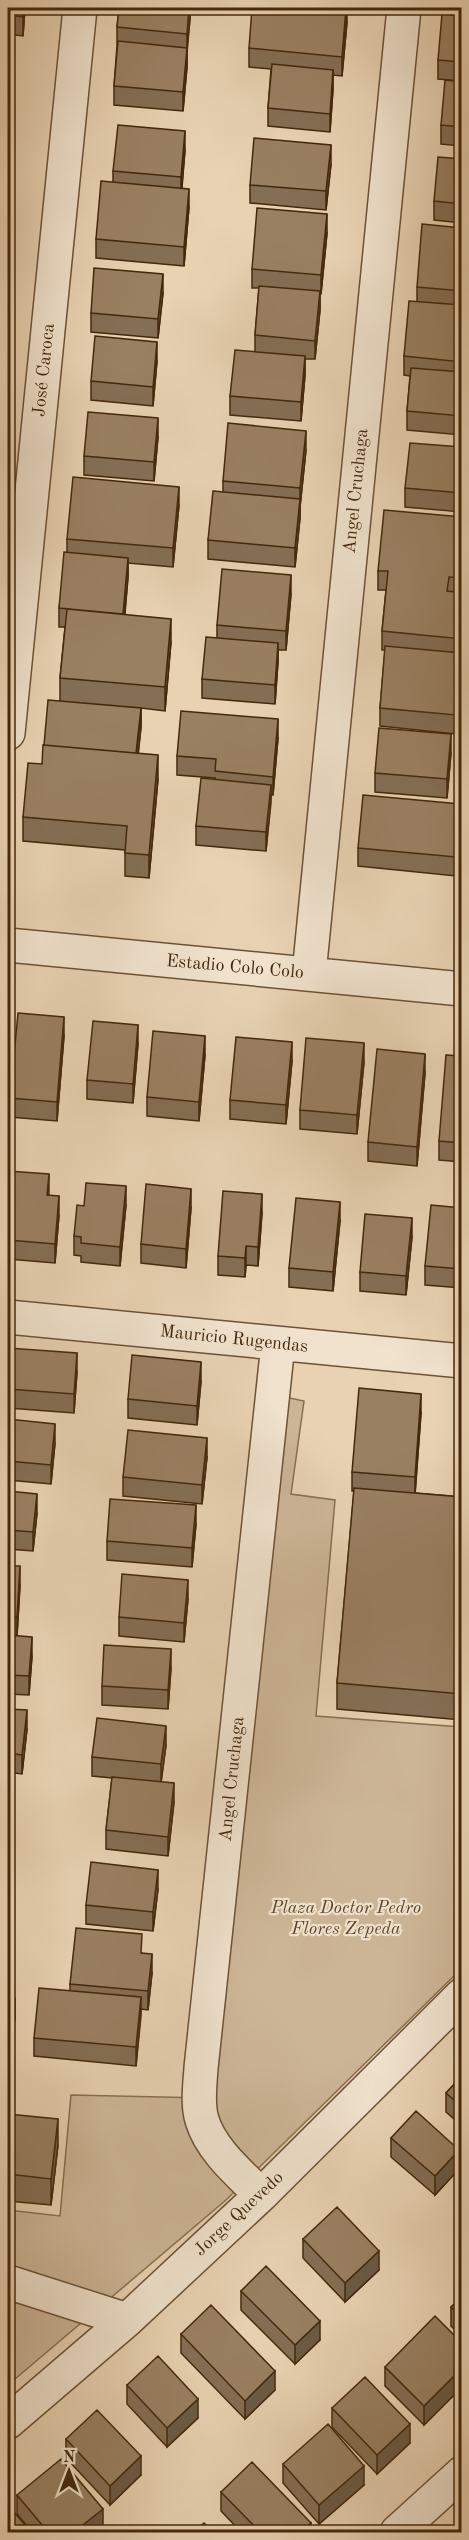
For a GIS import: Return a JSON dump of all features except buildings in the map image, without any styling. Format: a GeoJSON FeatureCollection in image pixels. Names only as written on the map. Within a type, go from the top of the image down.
{"type":"FeatureCollection","features":[{"type":"Feature","properties":{"kind":"street","name":"José Caroca"},"geometry":{"type":"LineString","coordinates":[[8,733],[80,8]]}},
{"type":"Feature","properties":{"kind":"street","name":"Angel Cruchaga"},"geometry":{"type":"LineString","coordinates":[[309,974],[404,8]]}},
{"type":"Feature","properties":{"kind":"street","name":"Estadio Colo Colo"},"geometry":{"type":"LineString","coordinates":[[8,945],[462,989]]}},
{"type":"Feature","properties":{"kind":"street","name":"Mauricio Rugendas"},"geometry":{"type":"LineString","coordinates":[[8,1317],[462,1361]]}},
{"type":"Feature","properties":{"kind":"street","name":"Angel Cruchaga"},"geometry":{"type":"LineString","coordinates":[[261,2194],[221,2152],[202,2120],[200,2100],[201,2068],[278,1344]]}},
{"type":"Feature","properties":{"kind":"street","name":"Jorge Quevedo"},"geometry":{"type":"LineString","coordinates":[[8,2422],[127,2320],[261,2194],[462,1995]]}},
{"type":"Feature","properties":{"kind":"street"},"geometry":{"type":"LineString","coordinates":[[8,2282],[127,2320]]}},
{"type":"Feature","properties":{"kind":"street"},"geometry":{"type":"LineString","coordinates":[[397,2532],[462,2473]]}},
{"type":"Feature","properties":{"kind":"green space","name":"Plaza Doctor Pedro Flores Zepeda"},"geometry":{"type":"Polygon","coordinates":[[[285,1397],[304,1401],[291,1494],[335,1500],[316,1716],[461,1727],[461,1969],[226,2200],[8,2385],[8,2210],[60,2216],[71,2095],[207,2098],[285,1397]]]}}]}
